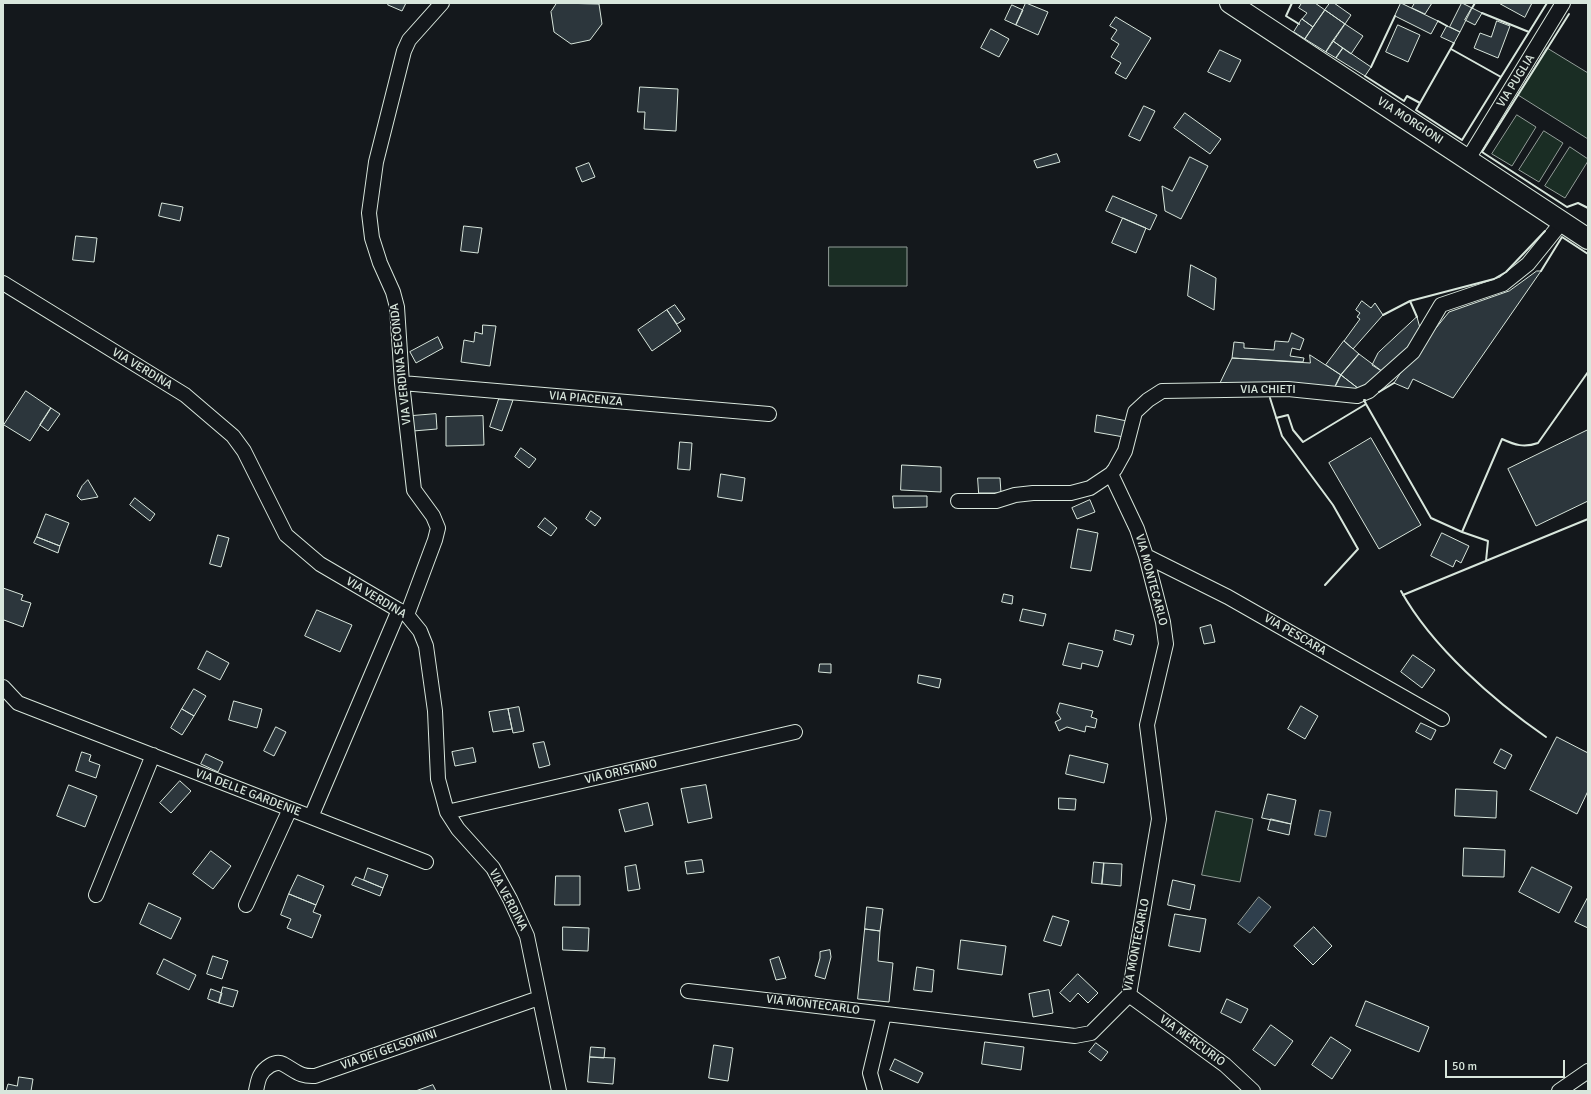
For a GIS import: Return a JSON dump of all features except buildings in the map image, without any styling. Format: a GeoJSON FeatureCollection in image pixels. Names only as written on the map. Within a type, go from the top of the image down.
{"type":"FeatureCollection","features":[{"type":"Feature","properties":{"kind":"main road","name":"VIA MORGIONI"},"geometry":{"type":"LineString","coordinates":[[1230,3],[1588,239]]}},
{"type":"Feature","properties":{"kind":"street","name":"VIA VERDINA SECONDA"},"geometry":{"type":"LineString","coordinates":[[403,613],[435,540],[438,528],[433,516],[414,490],[402,383],[397,307],[393,292],[380,263],[372,238],[369,213],[376,162],[404,51],[409,40],[442,3]]}},
{"type":"Feature","properties":{"kind":"street","name":"VIA PUGLIA"},"geometry":{"type":"LineString","coordinates":[[1468,159],[1563,3]]}},
{"type":"Feature","properties":{"kind":"street","name":"VIA CHIETI"},"geometry":{"type":"LineString","coordinates":[[958,501],[996,501],[1021,494],[1071,493],[1090,488],[1111,474],[1115,469],[1125,451],[1135,412],[1148,400],[1162,391],[1288,389],[1357,396],[1370,391],[1413,352],[1441,305],[1503,284],[1528,264],[1562,222]]}},
{"type":"Feature","properties":{"kind":"street","name":"VIA VERDINA"},"geometry":{"type":"LineString","coordinates":[[3,283],[185,395],[233,436],[244,451],[286,535],[320,564],[403,613],[420,631],[426,646],[435,711],[438,779],[447,812],[458,829],[493,868],[510,899],[527,936],[559,1091]]}},
{"type":"Feature","properties":{"kind":"street","name":"VIA PIACENZA"},"geometry":{"type":"LineString","coordinates":[[402,383],[769,414]]}},
{"type":"Feature","properties":{"kind":"street","name":"VIA MONTECARLO"},"geometry":{"type":"LineString","coordinates":[[688,991],[1075,1036],[1091,1033],[1129,995],[1159,819],[1147,726],[1166,644],[1163,622],[1146,556],[1137,529],[1111,474]]}},
{"type":"Feature","properties":{"kind":"street","name":"VIA PESCARA"},"geometry":{"type":"LineString","coordinates":[[1146,556],[1228,597],[1442,719]]}},
{"type":"Feature","properties":{"kind":"street","name":"VIA DELLE GARDENIE"},"geometry":{"type":"LineString","coordinates":[[3,687],[18,703],[311,817],[403,613]]}},
{"type":"Feature","properties":{"kind":"street","name":"VIA ORISTANO"},"geometry":{"type":"LineString","coordinates":[[447,812],[795,732]]}},
{"type":"Feature","properties":{"kind":"street"},"geometry":{"type":"LineString","coordinates":[[96,895],[153,755]]}},
{"type":"Feature","properties":{"kind":"street"},"geometry":{"type":"LineString","coordinates":[[246,905],[290,809]]}},
{"type":"Feature","properties":{"kind":"street"},"geometry":{"type":"LineString","coordinates":[[311,817],[426,862]]}},
{"type":"Feature","properties":{"kind":"street","name":"VIA MERCURIO"},"geometry":{"type":"LineString","coordinates":[[1129,995],[1225,1065],[1253,1091]]}},
{"type":"Feature","properties":{"kind":"street","name":"VIA DEI GELSOMINI"},"geometry":{"type":"LineString","coordinates":[[256,1091],[260,1075],[269,1066],[276,1063],[282,1064],[297,1073],[307,1076],[315,1076],[539,998]]}},
{"type":"Feature","properties":{"kind":"street"},"geometry":{"type":"LineString","coordinates":[[875,1091],[870,1073],[884,1014]]}},
{"type":"Feature","properties":{"kind":"street"},"geometry":{"type":"LineString","coordinates":[[1559,1091],[1588,1071]]}},
{"type":"Feature","properties":{"kind":"green space"},"geometry":{"type":"Polygon","coordinates":[[[1547,48],[1588,73],[1588,139],[1518,95],[1547,48]]]}},
{"type":"Feature","properties":{"kind":"green space"},"geometry":{"type":"Polygon","coordinates":[[[1517,115],[1536,127],[1512,166],[1492,154],[1517,115]]]}},
{"type":"Feature","properties":{"kind":"green space"},"geometry":{"type":"Polygon","coordinates":[[[1544,131],[1563,143],[1539,182],[1519,170],[1544,131]]]}},
{"type":"Feature","properties":{"kind":"green space"},"geometry":{"type":"Polygon","coordinates":[[[1570,147],[1588,159],[1588,161],[1565,198],[1545,186],[1570,147]]]}},
{"type":"Feature","properties":{"kind":"green space"},"geometry":{"type":"Polygon","coordinates":[[[829,247],[907,247],[907,286],[829,286],[829,247]]]}},
{"type":"Feature","properties":{"kind":"green space"},"geometry":{"type":"Polygon","coordinates":[[[1216,811],[1253,819],[1240,882],[1202,875],[1216,811]]]}},
{"type":"Feature","properties":{"kind":"water"},"geometry":{"type":"Polygon","coordinates":[[[1320,810],[1331,812],[1326,837],[1315,835],[1320,810]]]}},
{"type":"Feature","properties":{"kind":"water"},"geometry":{"type":"Polygon","coordinates":[[[1259,897],[1271,907],[1250,933],[1238,924],[1259,897]]]}},
{"type":"Feature","properties":{"kind":"wall"},"geometry":{"type":"LineString","coordinates":[[1292,3],[1286,16],[1299,24]]}},
{"type":"Feature","properties":{"kind":"wall"},"geometry":{"type":"LineString","coordinates":[[1472,8],[1475,3]]}},
{"type":"Feature","properties":{"kind":"wall"},"geometry":{"type":"LineString","coordinates":[[1529,32],[1547,3]]}},
{"type":"Feature","properties":{"kind":"wall"},"geometry":{"type":"LineString","coordinates":[[1482,13],[1529,32],[1501,77]]}},
{"type":"Feature","properties":{"kind":"wall"},"geometry":{"type":"LineString","coordinates":[[1569,14],[1482,152],[1567,207],[1578,203],[1588,208]]}},
{"type":"Feature","properties":{"kind":"wall"},"geometry":{"type":"LineString","coordinates":[[1371,67],[1395,16]]}},
{"type":"Feature","properties":{"kind":"wall"},"geometry":{"type":"LineString","coordinates":[[1438,21],[1447,26]]}},
{"type":"Feature","properties":{"kind":"wall"},"geometry":{"type":"LineString","coordinates":[[1365,76],[1404,101],[1407,96],[1420,103],[1454,43]]}},
{"type":"Feature","properties":{"kind":"wall"},"geometry":{"type":"LineString","coordinates":[[1420,103],[1416,110],[1462,140],[1501,77],[1451,49]]}},
{"type":"Feature","properties":{"kind":"wall"},"geometry":{"type":"LineString","coordinates":[[1383,315],[1410,301],[1494,279],[1506,272],[1545,231]]}},
{"type":"Feature","properties":{"kind":"wall"},"geometry":{"type":"LineString","coordinates":[[1541,271],[1562,237],[1588,254]]}},
{"type":"Feature","properties":{"kind":"wall"},"geometry":{"type":"LineString","coordinates":[[1410,301],[1417,317]]}},
{"type":"Feature","properties":{"kind":"wall"},"geometry":{"type":"LineString","coordinates":[[1462,532],[1502,439],[1520,445],[1538,443],[1588,372]]}},
{"type":"Feature","properties":{"kind":"wall"},"geometry":{"type":"LineString","coordinates":[[1379,392],[1394,383]]}},
{"type":"Feature","properties":{"kind":"wall"},"geometry":{"type":"LineString","coordinates":[[1270,398],[1282,436],[1333,505],[1358,549],[1325,585]]}},
{"type":"Feature","properties":{"kind":"wall"},"geometry":{"type":"LineString","coordinates":[[1365,400],[1431,518],[1462,532],[1488,541],[1486,561]]}},
{"type":"Feature","properties":{"kind":"wall"},"geometry":{"type":"LineString","coordinates":[[1276,418],[1288,415],[1293,430],[1303,442],[1366,404]]}},
{"type":"Feature","properties":{"kind":"wall"},"geometry":{"type":"LineString","coordinates":[[1403,595],[1588,519]]}},
{"type":"Feature","properties":{"kind":"wall"},"geometry":{"type":"LineString","coordinates":[[1401,591],[1429,632],[1466,672],[1485,690],[1546,737]]}}]}
